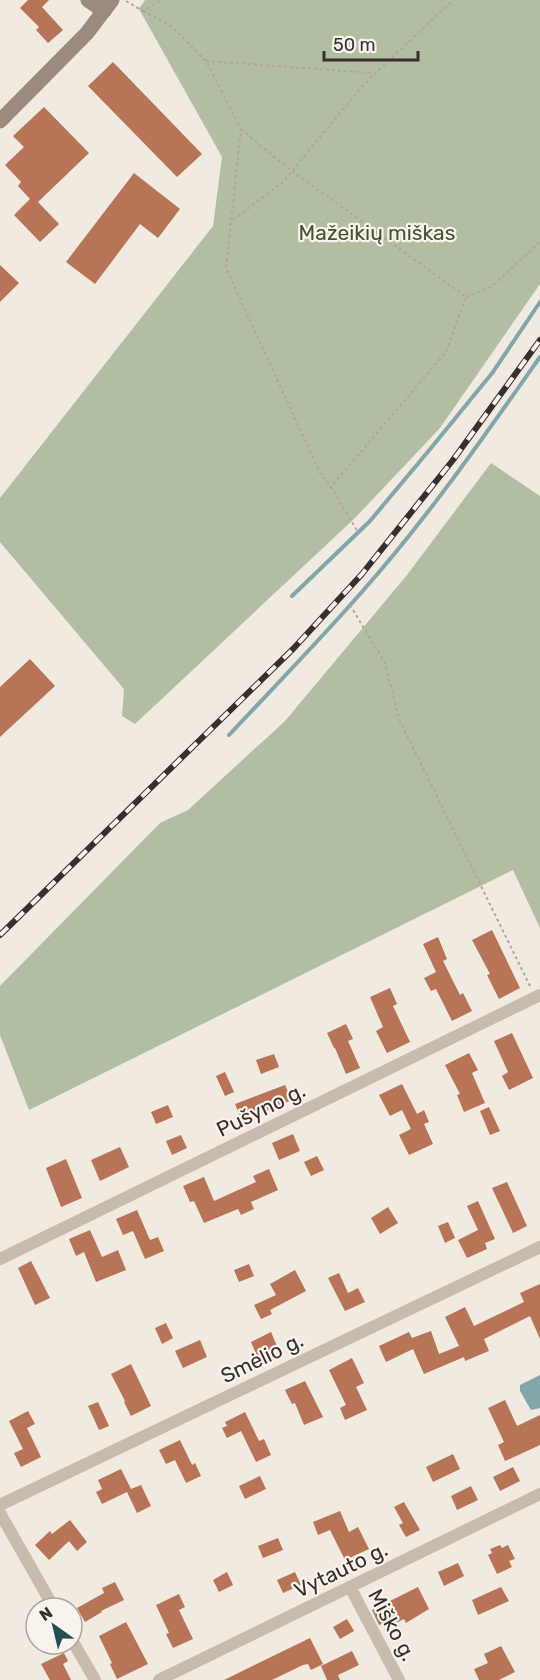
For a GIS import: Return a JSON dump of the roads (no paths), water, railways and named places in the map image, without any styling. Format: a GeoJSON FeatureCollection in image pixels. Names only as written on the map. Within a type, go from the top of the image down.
{"type":"FeatureCollection","features":[{"type":"Feature","properties":{"kind":"main road"},"geometry":{"type":"LineString","coordinates":[[0,121],[67,55],[108,6],[88,0]]}},
{"type":"Feature","properties":{"kind":"street","name":"Pušyno g."},"geometry":{"type":"LineString","coordinates":[[0,1259],[538,996]]}},
{"type":"Feature","properties":{"kind":"street","name":"Smėlio g."},"geometry":{"type":"LineString","coordinates":[[0,1505],[540,1247]]}},
{"type":"Feature","properties":{"kind":"street","name":"Vytauto g."},"geometry":{"type":"LineString","coordinates":[[159,1680],[540,1494]]}},
{"type":"Feature","properties":{"kind":"street"},"geometry":{"type":"LineString","coordinates":[[0,1513],[47,1596]]}},
{"type":"Feature","properties":{"kind":"street","name":"Miško g."},"geometry":{"type":"LineString","coordinates":[[350,1587],[399,1680]]}},
{"type":"Feature","properties":{"kind":"street"},"geometry":{"type":"LineString","coordinates":[[81,1656],[95,1680]]}},
{"type":"Feature","properties":{"kind":"water"},"geometry":{"type":"Polygon","coordinates":[[[540,1375],[540,1408],[531,1410],[520,1391],[520,1385],[540,1375]]]}},
{"type":"Feature","properties":{"kind":"waterway"},"geometry":{"type":"LineString","coordinates":[[292,596],[370,521],[493,372],[540,302]]}},
{"type":"Feature","properties":{"kind":"waterway"},"geometry":{"type":"LineString","coordinates":[[229,735],[328,630],[408,537],[540,357]]}},
{"type":"Feature","properties":{"kind":"railway"},"geometry":{"type":"LineString","coordinates":[[0,935],[293,649],[362,574],[453,460],[540,340]]}},
{"type":"Feature","properties":{"kind":"park label","name":"Mažeikių miškas"},"geometry":{"type":"Point","coordinates":[377,233]}}]}
